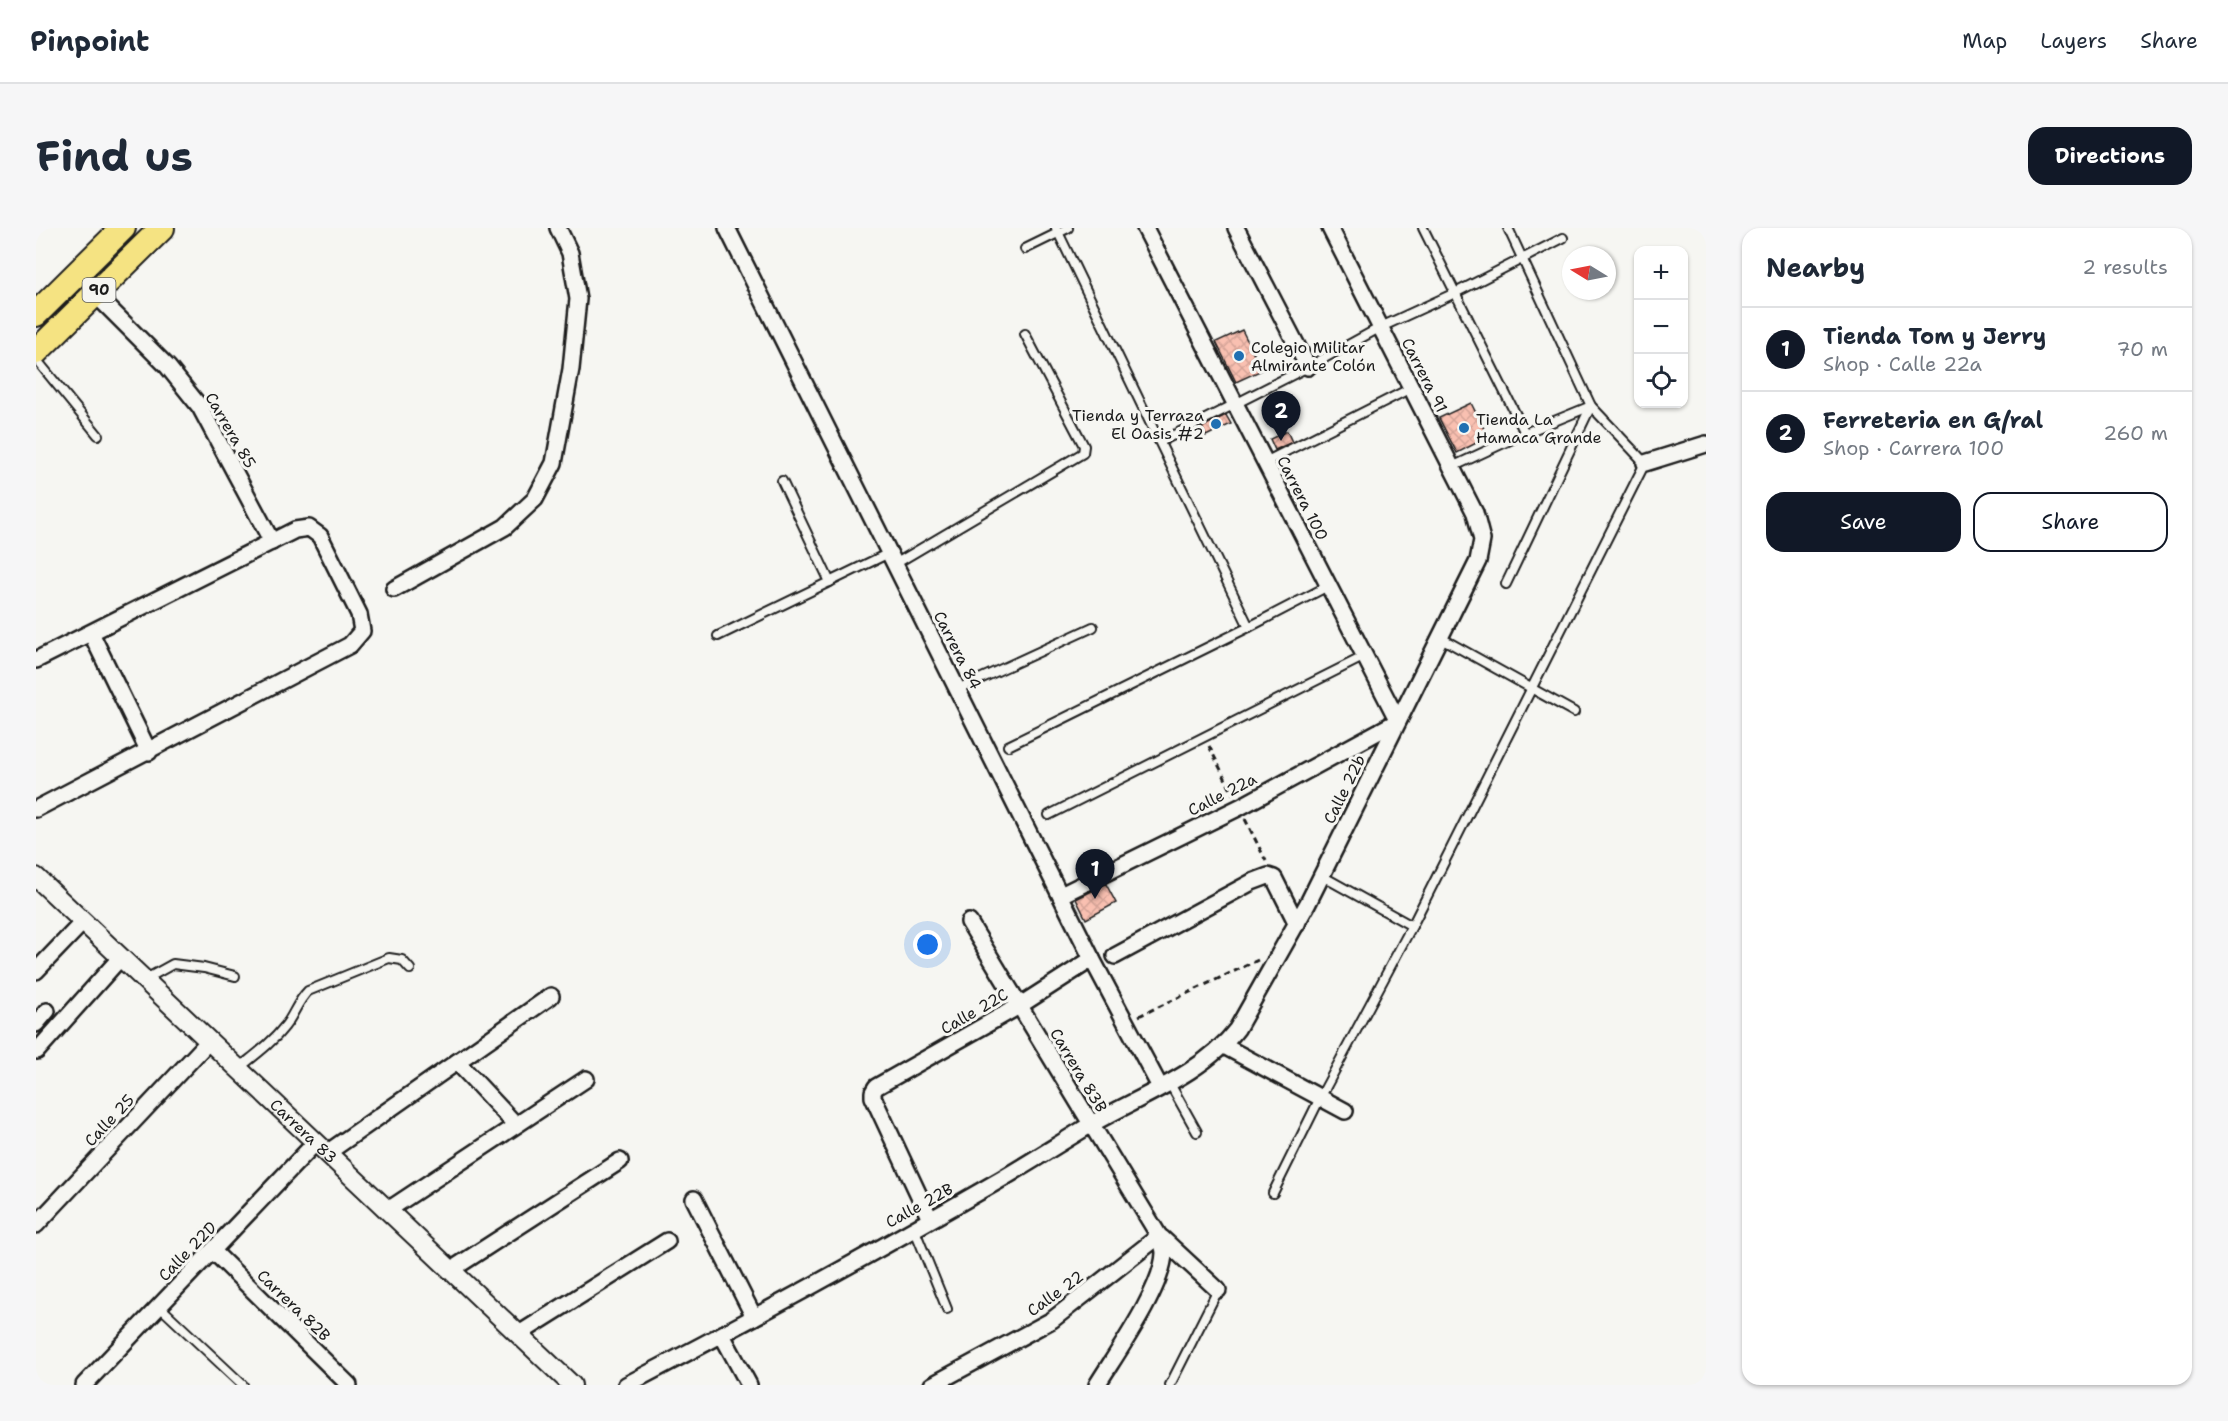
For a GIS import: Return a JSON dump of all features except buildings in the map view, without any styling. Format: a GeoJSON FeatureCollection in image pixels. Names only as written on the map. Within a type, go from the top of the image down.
{"type":"FeatureCollection","features":[{"type":"Feature","properties":{"kind":"highway","name":"90"},"geometry":{"type":"LineString","coordinates":[[39,306],[123,228]]}},
{"type":"Feature","properties":{"kind":"highway","name":"90"},"geometry":{"type":"LineString","coordinates":[[36,352],[162,228]]}},
{"type":"Feature","properties":{"kind":"street"},"geometry":{"type":"LineString","coordinates":[[394,589],[505,527],[535,499],[554,463],[571,369],[578,299],[570,253],[558,228]]}},
{"type":"Feature","properties":{"kind":"street","name":"Carrera 84"},"geometry":{"type":"LineString","coordinates":[[727,228],[1092,959],[1164,1085]]}},
{"type":"Feature","properties":{"kind":"street","name":"Carrera 100"},"geometry":{"type":"LineString","coordinates":[[1145,228],[1398,721]]}},
{"type":"Feature","properties":{"kind":"street"},"geometry":{"type":"LineString","coordinates":[[1236,228],[1308,367]]}},
{"type":"Feature","properties":{"kind":"street","name":"Carrera 91"},"geometry":{"type":"LineString","coordinates":[[1330,228],[1475,513],[1482,540]]}},
{"type":"Feature","properties":{"kind":"street","name":"Carrera 85"},"geometry":{"type":"LineString","coordinates":[[95,294],[168,367],[200,407],[272,542]]}},
{"type":"Feature","properties":{"kind":"street"},"geometry":{"type":"LineString","coordinates":[[1645,463],[1706,444]]}},
{"type":"Feature","properties":{"kind":"street"},"geometry":{"type":"LineString","coordinates":[[36,660],[295,530],[309,528],[320,536],[358,614],[362,631],[350,645],[36,809]]}},
{"type":"Feature","properties":{"kind":"street","name":"Calle 22b"},"geometry":{"type":"LineString","coordinates":[[1224,1046],[1237,1029],[1284,948],[1322,876],[1478,561],[1482,540]]}},
{"type":"Feature","properties":{"kind":"street"},"geometry":{"type":"LineString","coordinates":[[91,633],[149,752]]}},
{"type":"Feature","properties":{"kind":"street","name":"Calle 22a"},"geometry":{"type":"LineString","coordinates":[[1061,895],[1239,807],[1398,721]]}},
{"type":"Feature","properties":{"kind":"street"},"geometry":{"type":"LineString","coordinates":[[1115,956],[1252,882],[1268,876],[1274,878],[1297,924]]}},
{"type":"Feature","properties":{"kind":"street","name":"Carrera 83"},"geometry":{"type":"LineString","coordinates":[[36,877],[572,1385]]}},
{"type":"Feature","properties":{"kind":"street"},"geometry":{"type":"LineString","coordinates":[[36,971],[83,922]]}},
{"type":"Feature","properties":{"kind":"street","name":"Carrera 83B"},"geometry":{"type":"LineString","coordinates":[[969,922],[1159,1236]]}},
{"type":"Feature","properties":{"kind":"street"},"geometry":{"type":"LineString","coordinates":[[37,1050],[121,957]]}},
{"type":"Feature","properties":{"kind":"street","name":"Calle 22C"},"geometry":{"type":"LineString","coordinates":[[930,1219],[873,1097],[876,1087],[1019,1006],[1092,959]]}},
{"type":"Feature","properties":{"kind":"street","name":"Calle 22D"},"geometry":{"type":"LineString","coordinates":[[84,1385],[213,1251],[322,1148],[457,1062],[551,996]]}},
{"type":"Feature","properties":{"kind":"street"},"geometry":{"type":"LineString","coordinates":[[36,1024],[47,1011]]}},
{"type":"Feature","properties":{"kind":"street","name":"Calle 25"},"geometry":{"type":"LineString","coordinates":[[36,1225],[209,1041]]}},
{"type":"Feature","properties":{"kind":"street"},"geometry":{"type":"LineString","coordinates":[[1224,1046],[1345,1111]]}},
{"type":"Feature","properties":{"kind":"street","name":"Calle 22B"},"geometry":{"type":"LineString","coordinates":[[626,1385],[722,1335],[992,1185],[1091,1125],[1164,1085],[1224,1046]]}},
{"type":"Feature","properties":{"kind":"street"},"geometry":{"type":"LineString","coordinates":[[457,1062],[516,1125]]}},
{"type":"Feature","properties":{"kind":"street"},"geometry":{"type":"LineString","coordinates":[[388,1210],[586,1079]]}},
{"type":"Feature","properties":{"kind":"street"},"geometry":{"type":"LineString","coordinates":[[451,1270],[620,1161]]}},
{"type":"Feature","properties":{"kind":"street"},"geometry":{"type":"LineString","coordinates":[[694,1199],[754,1317]]}},
{"type":"Feature","properties":{"kind":"street"},"geometry":{"type":"LineString","coordinates":[[1159,1236],[1218,1290]]}},
{"type":"Feature","properties":{"kind":"street"},"geometry":{"type":"LineString","coordinates":[[1097,1385],[1155,1288],[1164,1251],[1159,1236]]}},
{"type":"Feature","properties":{"kind":"street","name":"Calle 22"},"geometry":{"type":"LineString","coordinates":[[932,1385],[1052,1320],[1159,1236]]}},
{"type":"Feature","properties":{"kind":"street"},"geometry":{"type":"LineString","coordinates":[[519,1334],[667,1241]]}},
{"type":"Feature","properties":{"kind":"street","name":"Carrera 82B"},"geometry":{"type":"LineString","coordinates":[[213,1251],[349,1385]]}},
{"type":"Feature","properties":{"kind":"street"},"geometry":{"type":"LineString","coordinates":[[722,1335],[749,1385]]}},
{"type":"Feature","properties":{"kind":"lane"},"geometry":{"type":"LineString","coordinates":[[1025,249],[1057,230],[1068,228]]}},
{"type":"Feature","properties":{"kind":"lane"},"geometry":{"type":"LineString","coordinates":[[1423,228],[1525,433]]}},
{"type":"Feature","properties":{"kind":"lane"},"geometry":{"type":"LineString","coordinates":[[1273,1193],[1320,1098],[1412,926],[1645,463],[1591,406],[1508,228]]}},
{"type":"Feature","properties":{"kind":"lane"},"geometry":{"type":"LineString","coordinates":[[1057,230],[1249,627]]}},
{"type":"Feature","properties":{"kind":"lane"},"geometry":{"type":"LineString","coordinates":[[1160,442],[1382,327],[1563,238]]}},
{"type":"Feature","properties":{"kind":"lane"},"geometry":{"type":"LineString","coordinates":[[718,636],[830,582],[892,559],[1083,453],[1084,446],[1025,334]]}},
{"type":"Feature","properties":{"kind":"lane"},"geometry":{"type":"LineString","coordinates":[[36,359],[98,435]]}},
{"type":"Feature","properties":{"kind":"lane"},"geometry":{"type":"LineString","coordinates":[[1264,462],[1411,388]]}},
{"type":"Feature","properties":{"kind":"lane"},"geometry":{"type":"LineString","coordinates":[[1452,466],[1591,406]]}},
{"type":"Feature","properties":{"kind":"lane"},"geometry":{"type":"LineString","coordinates":[[1506,584],[1591,406]]}},
{"type":"Feature","properties":{"kind":"lane"},"geometry":{"type":"LineString","coordinates":[[782,481],[830,582]]}},
{"type":"Feature","properties":{"kind":"lane"},"geometry":{"type":"LineString","coordinates":[[1008,746],[1328,586]]}},
{"type":"Feature","properties":{"kind":"lane"},"geometry":{"type":"LineString","coordinates":[[958,689],[1094,627]]}},
{"type":"Feature","properties":{"kind":"lane"},"geometry":{"type":"LineString","coordinates":[[1441,638],[1574,712]]}},
{"type":"Feature","properties":{"kind":"lane"},"geometry":{"type":"LineString","coordinates":[[1049,814],[1365,656]]}},
{"type":"Feature","properties":{"kind":"lane"},"geometry":{"type":"LineString","coordinates":[[1322,876],[1412,926]]}},
{"type":"Feature","properties":{"kind":"lane"},"geometry":{"type":"LineString","coordinates":[[238,1068],[273,1040],[286,1024],[299,1000],[308,991],[389,958],[402,960],[410,969]]}},
{"type":"Feature","properties":{"kind":"lane"},"geometry":{"type":"LineString","coordinates":[[144,980],[173,964],[204,968],[235,976]]}},
{"type":"Feature","properties":{"kind":"lane"},"geometry":{"type":"LineString","coordinates":[[1164,1085],[1197,1132]]}},
{"type":"Feature","properties":{"kind":"lane"},"geometry":{"type":"LineString","coordinates":[[914,1228],[947,1309]]}},
{"type":"Feature","properties":{"kind":"lane"},"geometry":{"type":"LineString","coordinates":[[1170,1385],[1218,1290]]}},
{"type":"Feature","properties":{"kind":"lane"},"geometry":{"type":"LineString","coordinates":[[159,1306],[243,1385]]}},
{"type":"Feature","properties":{"kind":"path"},"geometry":{"type":"LineString","coordinates":[[1126,1022],[1284,948]]}},
{"type":"Feature","properties":{"kind":"place","name":"Colegio Militar Almirante Colón"},"geometry":{"type":"Point","coordinates":[1239,356]}},
{"type":"Feature","properties":{"kind":"place","name":"Tienda y Terraza El Oasis #2"},"geometry":{"type":"Point","coordinates":[1216,424]}},
{"type":"Feature","properties":{"kind":"place","name":"Tienda La Hamaca Grande"},"geometry":{"type":"Point","coordinates":[1464,428]}},
{"type":"Feature","properties":{"kind":"place","name":"Ferreteria en G/ral"},"geometry":{"type":"Point","coordinates":[1281,441]}},
{"type":"Feature","properties":{"kind":"place","name":"Tienda Tom y Jerry"},"geometry":{"type":"Point","coordinates":[1095,899]}}]}
